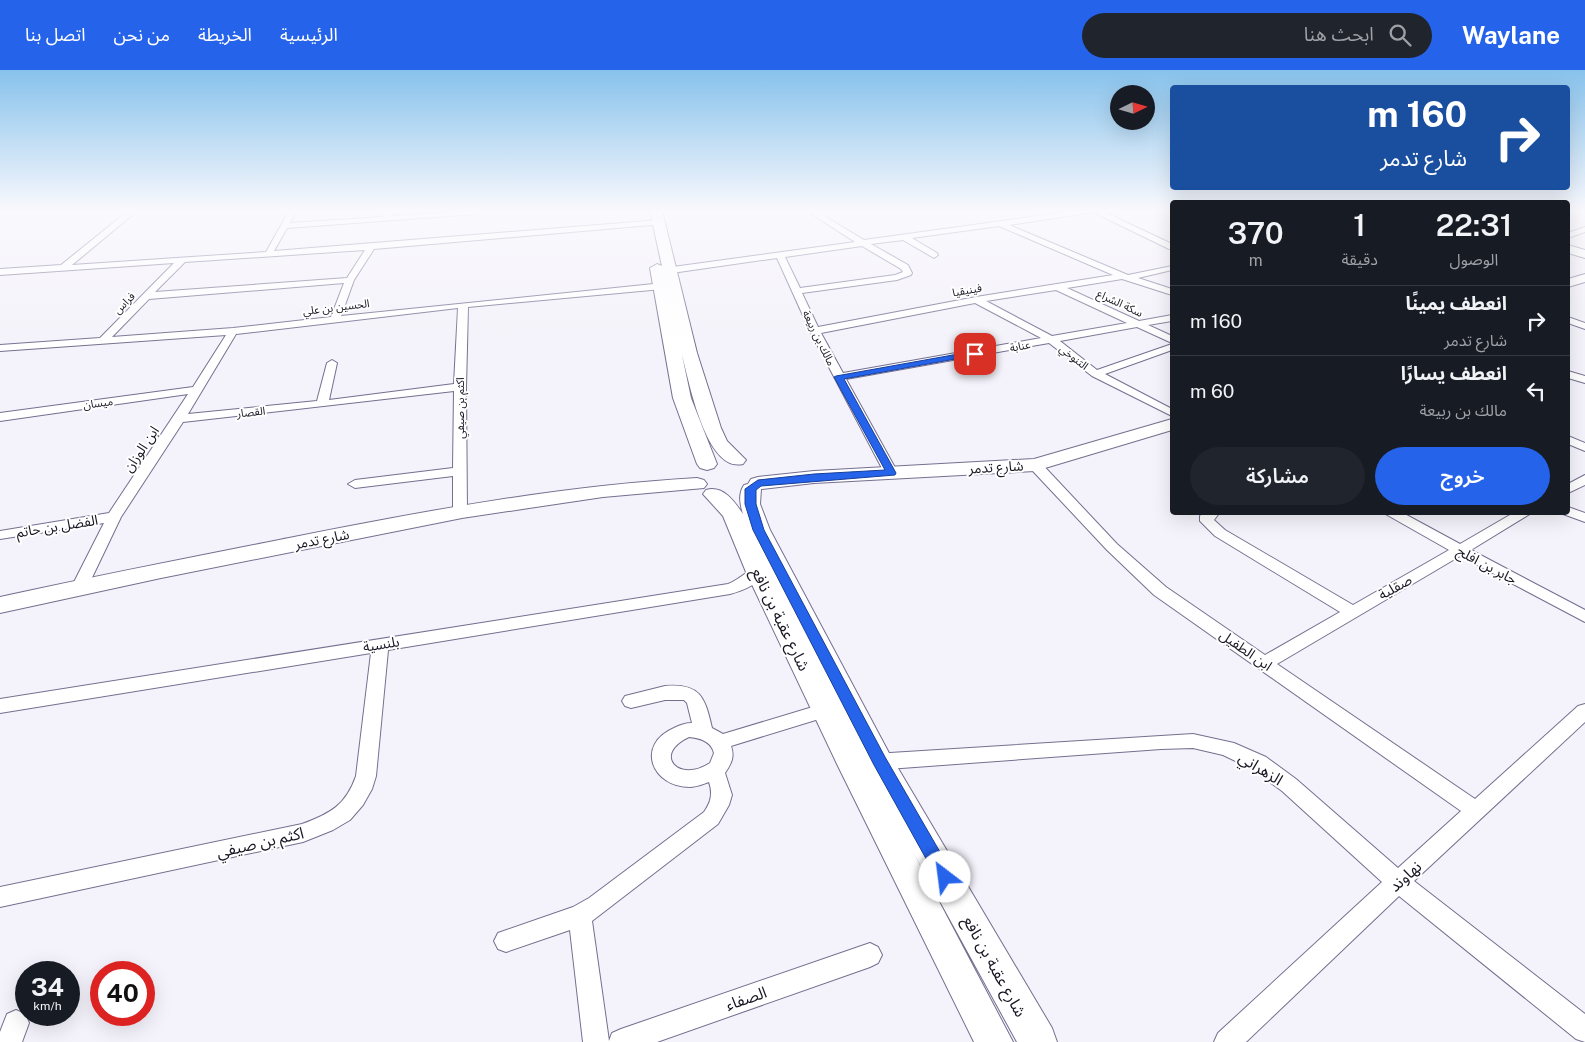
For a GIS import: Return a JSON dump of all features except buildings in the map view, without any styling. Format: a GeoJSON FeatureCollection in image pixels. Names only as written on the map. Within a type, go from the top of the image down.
{"type":"FeatureCollection","features":[{"type":"Feature","properties":{"kind":"street"},"geometry":{"type":"LineString","coordinates":[[64,267],[77,256]]}},
{"type":"Feature","properties":{"kind":"street"},"geometry":{"type":"LineString","coordinates":[[0,272],[245,256]]}},
{"type":"Feature","properties":{"kind":"street"},"geometry":{"type":"LineString","coordinates":[[335,319],[350,280],[366,256]]}},
{"type":"Feature","properties":{"kind":"street","name":"شارع عقبة بن نافع"},"geometry":{"type":"LineString","coordinates":[[660,256],[682,398],[703,479],[733,514],[758,572],[826,710],[866,763],[1038,1042]]}},
{"type":"Feature","properties":{"kind":"street","name":"الحسين بن علي"},"geometry":{"type":"LineString","coordinates":[[0,348],[233,331],[463,304],[665,278],[773,256]]}},
{"type":"Feature","properties":{"kind":"street","name":"مالك بن ربيعة"},"geometry":{"type":"LineString","coordinates":[[781,256],[815,331],[891,473]]}},
{"type":"Feature","properties":{"kind":"street"},"geometry":{"type":"LineString","coordinates":[[798,291],[898,277],[908,273],[905,267],[886,256]]}},
{"type":"Feature","properties":{"kind":"street"},"geometry":{"type":"LineString","coordinates":[[1079,256],[1170,291]]}},
{"type":"Feature","properties":{"kind":"street","name":"فراس"},"geometry":{"type":"LineString","coordinates":[[103,340],[182,260]]}},
{"type":"Feature","properties":{"kind":"street","name":"فينيقيا"},"geometry":{"type":"LineString","coordinates":[[815,331],[976,300],[1170,268]]}},
{"type":"Feature","properties":{"kind":"street","name":"شارع عقبة بن نافع"},"geometry":{"type":"LineString","coordinates":[[665,278],[712,428],[719,442],[736,460]]}},
{"type":"Feature","properties":{"kind":"street"},"geometry":{"type":"LineString","coordinates":[[1570,282],[1585,278]]}},
{"type":"Feature","properties":{"kind":"street"},"geometry":{"type":"LineString","coordinates":[[146,296],[350,280]]}},
{"type":"Feature","properties":{"kind":"street","name":"سكة الشراع"},"geometry":{"type":"LineString","coordinates":[[1058,287],[1170,339]]}},
{"type":"Feature","properties":{"kind":"street","name":"التنوخي"},"geometry":{"type":"LineString","coordinates":[[976,300],[1052,340],[1096,374],[1170,412]]}},
{"type":"Feature","properties":{"kind":"street","name":"اكثم بن صيفي"},"geometry":{"type":"LineString","coordinates":[[460,511],[460,387],[463,304]]}},
{"type":"Feature","properties":{"kind":"street","name":"عنابة"},"geometry":{"type":"LineString","coordinates":[[839,377],[1170,318]]}},
{"type":"Feature","properties":{"kind":"street"},"geometry":{"type":"LineString","coordinates":[[1570,321],[1585,326]]}},
{"type":"Feature","properties":{"kind":"street","name":"ابن الوزان"},"geometry":{"type":"LineString","coordinates":[[80,586],[114,516],[179,419],[233,331]]}},
{"type":"Feature","properties":{"kind":"street"},"geometry":{"type":"LineString","coordinates":[[1096,374],[1170,348]]}},
{"type":"Feature","properties":{"kind":"street"},"geometry":{"type":"LineString","coordinates":[[322,404],[332,363]]}},
{"type":"Feature","properties":{"kind":"street"},"geometry":{"type":"LineString","coordinates":[[1570,375],[1585,380]]}},
{"type":"Feature","properties":{"kind":"street","name":"القصار"},"geometry":{"type":"LineString","coordinates":[[179,419],[460,387]]}},
{"type":"Feature","properties":{"kind":"street","name":"ميسان"},"geometry":{"type":"LineString","coordinates":[[0,417],[196,390]]}},
{"type":"Feature","properties":{"kind":"street","name":"شارع تدمر"},"geometry":{"type":"LineString","coordinates":[[0,605],[80,586],[460,511],[703,479],[733,495],[755,480],[1035,465],[1170,425]]}},
{"type":"Feature","properties":{"kind":"street"},"geometry":{"type":"LineString","coordinates":[[1570,441],[1585,447]]}},
{"type":"Feature","properties":{"kind":"street"},"geometry":{"type":"LineString","coordinates":[[703,479],[716,461],[736,460],[748,462],[755,480]]}},
{"type":"Feature","properties":{"kind":"street","name":"ابن الطفيل"},"geometry":{"type":"LineString","coordinates":[[1035,465],[1112,547],[1160,591],[1477,811]]}},
{"type":"Feature","properties":{"kind":"street"},"geometry":{"type":"LineString","coordinates":[[355,484],[460,471]]}},
{"type":"Feature","properties":{"kind":"street"},"geometry":{"type":"LineString","coordinates":[[1570,488],[1585,479]]}},
{"type":"Feature","properties":{"kind":"street","name":"شارع عقبة بن نافع"},"geometry":{"type":"LineString","coordinates":[[755,480],[750,504],[758,530],[994,1042]]}},
{"type":"Feature","properties":{"kind":"street"},"geometry":{"type":"LineString","coordinates":[[1570,512],[1585,518]]}},
{"type":"Feature","properties":{"kind":"street"},"geometry":{"type":"LineString","coordinates":[[1208,515],[1207,521],[1220,533],[1352,612]]}},
{"type":"Feature","properties":{"kind":"street","name":"جابر بن افلح"},"geometry":{"type":"LineString","coordinates":[[1394,515],[1585,617]]}},
{"type":"Feature","properties":{"kind":"street","name":"صقلية"},"geometry":{"type":"LineString","coordinates":[[1265,663],[1521,515]]}},
{"type":"Feature","properties":{"kind":"street","name":"الفضل بن حاتم"},"geometry":{"type":"LineString","coordinates":[[0,535],[114,516]]}},
{"type":"Feature","properties":{"kind":"street","name":"بلنسية"},"geometry":{"type":"LineString","coordinates":[[0,706],[730,589],[744,584],[758,572]]}},
{"type":"Feature","properties":{"kind":"street","name":"اكثم بن صيفي"},"geometry":{"type":"LineString","coordinates":[[0,897],[303,833],[329,823],[350,810],[361,793],[366,776],[380,644]]}},
{"type":"Feature","properties":{"kind":"street"},"geometry":{"type":"LineString","coordinates":[[631,701],[678,691],[687,693],[694,697],[703,730]]}},
{"type":"Feature","properties":{"kind":"street"},"geometry":{"type":"LineString","coordinates":[[721,742],[826,710]]}},
{"type":"Feature","properties":{"kind":"street","name":"نهاوند"},"geometry":{"type":"LineString","coordinates":[[1227,1042],[1585,711]]}},
{"type":"Feature","properties":{"kind":"street"},"geometry":{"type":"LineString","coordinates":[[687,730],[703,730],[717,737],[721,742],[724,754],[722,760],[714,770],[699,778],[682,779],[667,772],[660,761],[662,747],[672,736],[687,730]]}},
{"type":"Feature","properties":{"kind":"street","name":"الزهراني"},"geometry":{"type":"LineString","coordinates":[[866,763],[1161,742],[1193,741],[1227,748],[1259,763],[1289,785],[1398,882],[1585,1030]]}},
{"type":"Feature","properties":{"kind":"street"},"geometry":{"type":"LineString","coordinates":[[506,941],[580,916],[711,818],[722,798],[722,787],[714,770]]}},
{"type":"Feature","properties":{"kind":"street"},"geometry":{"type":"LineString","coordinates":[[580,916],[596,1042]]}},
{"type":"Feature","properties":{"kind":"street","name":"الصفاء"},"geometry":{"type":"LineString","coordinates":[[621,1042],[870,955]]}},
{"type":"Feature","properties":{"kind":"route"},"geometry":{"type":"LineString","coordinates":[[945,877],[879,761],[758,530],[750,504],[751,489],[758,483],[814,477],[891,473],[839,377],[975,354]]}}]}
